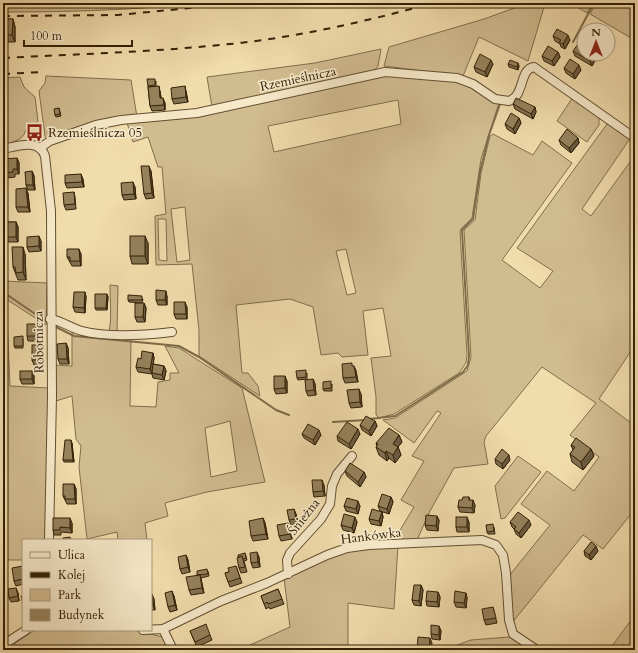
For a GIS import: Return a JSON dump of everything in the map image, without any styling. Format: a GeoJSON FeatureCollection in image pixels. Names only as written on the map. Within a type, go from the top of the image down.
{"type":"FeatureCollection","features":[{"type":"Feature","properties":{"kind":"street","name":"Rzemieślnicza"},"geometry":{"type":"LineString","coordinates":[[40,147],[50,141],[96,125],[121,120],[196,113],[385,72],[457,78],[473,84],[495,99],[509,102],[516,97],[528,69],[534,67],[635,138]]}},
{"type":"Feature","properties":{"kind":"street"},"geometry":{"type":"LineString","coordinates":[[3,149],[29,145],[40,147]]}},
{"type":"Feature","properties":{"kind":"street","name":"Robotnicza"},"geometry":{"type":"LineString","coordinates":[[40,147],[45,156],[51,211],[50,319],[52,396],[49,539]]}},
{"type":"Feature","properties":{"kind":"street"},"geometry":{"type":"LineString","coordinates":[[50,319],[83,331],[105,334],[131,335],[172,332]]}},
{"type":"Feature","properties":{"kind":"street","name":"Śnieżna"},"geometry":{"type":"LineString","coordinates":[[288,574],[287,560],[290,553],[324,514],[330,504],[332,486],[337,474],[352,456]]}},
{"type":"Feature","properties":{"kind":"street","name":"Hankówka"},"geometry":{"type":"LineString","coordinates":[[152,630],[163,629],[221,601],[288,574],[327,555],[347,548],[369,545],[482,540],[496,545],[502,555],[506,573],[509,620],[513,634],[537,650]]}},
{"type":"Feature","properties":{"kind":"street"},"geometry":{"type":"LineString","coordinates":[[163,629],[173,650]]}},
{"type":"Feature","properties":{"kind":"street"},"geometry":{"type":"LineString","coordinates":[[3,645],[24,631]]}},
{"type":"Feature","properties":{"kind":"green space"},"geometry":{"type":"Polygon","coordinates":[[[3,3],[202,3],[103,10],[3,12],[3,3]]]}},
{"type":"Feature","properties":{"kind":"green space"},"geometry":{"type":"Polygon","coordinates":[[[528,3],[592,3],[587,13],[577,7],[544,7],[528,61],[479,37],[463,76],[384,66],[389,47],[484,19],[528,3]]]}},
{"type":"Feature","properties":{"kind":"green space"},"geometry":{"type":"Polygon","coordinates":[[[596,3],[635,3],[635,33],[631,38],[616,29],[616,22],[604,22],[590,14],[596,3]]]}},
{"type":"Feature","properties":{"kind":"green space"},"geometry":{"type":"Polygon","coordinates":[[[381,49],[378,66],[374,71],[212,107],[207,77],[315,63],[381,49]]]}},
{"type":"Feature","properties":{"kind":"green space"},"geometry":{"type":"Polygon","coordinates":[[[381,75],[456,80],[468,84],[499,103],[481,159],[472,218],[460,230],[467,355],[466,363],[459,373],[394,414],[379,418],[376,415],[376,397],[371,358],[391,356],[383,308],[363,311],[368,355],[342,357],[338,353],[321,355],[313,307],[290,299],[236,305],[242,373],[248,373],[258,386],[260,396],[199,356],[199,330],[192,264],[156,265],[155,216],[166,214],[162,167],[158,167],[148,137],[133,142],[127,123],[178,119],[381,75]],[[398,100],[268,126],[274,152],[401,124],[398,100]],[[185,207],[171,209],[177,262],[190,260],[185,207]],[[158,219],[159,260],[167,261],[166,219],[158,219]],[[346,249],[336,251],[347,295],[356,293],[346,249]]]}},
{"type":"Feature","properties":{"kind":"green space"},"geometry":{"type":"Polygon","coordinates":[[[46,76],[131,80],[137,117],[47,139],[45,136],[39,91],[45,83],[46,76]]]}},
{"type":"Feature","properties":{"kind":"green space"},"geometry":{"type":"Polygon","coordinates":[[[20,77],[24,87],[35,97],[38,121],[36,124],[27,127],[22,137],[7,144],[7,136],[3,136],[3,78],[20,77]]]}},
{"type":"Feature","properties":{"kind":"green space"},"geometry":{"type":"Polygon","coordinates":[[[573,97],[599,117],[599,125],[587,142],[557,121],[573,97]]]}},
{"type":"Feature","properties":{"kind":"green space"},"geometry":{"type":"Polygon","coordinates":[[[607,124],[610,124],[631,137],[582,209],[591,216],[635,155],[635,345],[599,399],[635,426],[635,509],[603,549],[583,535],[512,623],[509,576],[550,525],[521,504],[547,471],[574,491],[599,457],[570,435],[596,403],[542,367],[486,436],[484,442],[488,464],[454,468],[430,511],[417,540],[394,540],[414,507],[401,500],[424,461],[412,456],[441,413],[437,411],[414,443],[383,420],[395,418],[467,371],[471,357],[464,230],[475,220],[481,173],[490,136],[493,134],[533,155],[542,141],[572,163],[502,260],[540,288],[553,271],[517,248],[607,124]]]}},
{"type":"Feature","properties":{"kind":"green space"},"geometry":{"type":"Polygon","coordinates":[[[3,281],[47,283],[46,325],[3,297],[3,281]]]}},
{"type":"Feature","properties":{"kind":"green space"},"geometry":{"type":"Polygon","coordinates":[[[110,285],[118,286],[117,332],[109,332],[111,315],[110,285]]]}},
{"type":"Feature","properties":{"kind":"green space"},"geometry":{"type":"Polygon","coordinates":[[[3,299],[7,317],[10,386],[48,388],[46,539],[22,539],[22,560],[3,560],[3,299]]]}},
{"type":"Feature","properties":{"kind":"green space"},"geometry":{"type":"Polygon","coordinates":[[[72,329],[129,337],[131,339],[130,406],[156,407],[158,382],[170,380],[170,373],[179,373],[165,346],[179,348],[242,388],[265,482],[207,492],[165,503],[168,516],[145,523],[147,539],[118,539],[117,532],[87,539],[79,467],[81,446],[76,439],[72,396],[56,401],[54,365],[72,366],[72,329]],[[230,421],[205,428],[211,477],[237,471],[230,421]]]}},
{"type":"Feature","properties":{"kind":"green space"},"geometry":{"type":"Polygon","coordinates":[[[518,456],[541,472],[505,518],[501,519],[495,486],[518,456]]]}},
{"type":"Feature","properties":{"kind":"green space"},"geometry":{"type":"Polygon","coordinates":[[[398,546],[394,609],[348,603],[348,650],[239,650],[290,627],[284,578],[320,560],[335,555],[361,549],[398,546]]]}},
{"type":"Feature","properties":{"kind":"green space"},"geometry":{"type":"Polygon","coordinates":[[[635,615],[635,650],[609,650],[635,615]]]}},
{"type":"Feature","properties":{"kind":"green space"},"geometry":{"type":"Polygon","coordinates":[[[33,631],[137,631],[163,637],[170,650],[13,650],[15,643],[33,631]]]}},
{"type":"Feature","properties":{"kind":"green space"},"geometry":{"type":"Polygon","coordinates":[[[509,637],[514,638],[532,650],[523,650],[517,647],[517,650],[443,650],[471,640],[509,637]]]}},
{"type":"Feature","properties":{"kind":"building"},"geometry":{"type":"Polygon","coordinates":[[[3,19],[13,19],[12,35],[3,35],[3,19]]]}},
{"type":"Feature","properties":{"kind":"building"},"geometry":{"type":"Polygon","coordinates":[[[557,29],[568,35],[563,44],[559,42],[561,40],[553,36],[557,29]]]}},
{"type":"Feature","properties":{"kind":"building"},"geometry":{"type":"Polygon","coordinates":[[[548,46],[558,52],[552,61],[542,56],[548,46]]]}},
{"type":"Feature","properties":{"kind":"building"},"geometry":{"type":"Polygon","coordinates":[[[480,54],[491,60],[485,72],[474,67],[480,54]]]}},
{"type":"Feature","properties":{"kind":"building"},"geometry":{"type":"Polygon","coordinates":[[[570,59],[579,65],[573,74],[564,68],[570,59]]]}},
{"type":"Feature","properties":{"kind":"building"},"geometry":{"type":"Polygon","coordinates":[[[510,60],[518,63],[517,67],[508,64],[510,60]]]}},
{"type":"Feature","properties":{"kind":"building"},"geometry":{"type":"Polygon","coordinates":[[[147,79],[155,79],[155,85],[148,86],[147,79]]]}},
{"type":"Feature","properties":{"kind":"building"},"geometry":{"type":"Polygon","coordinates":[[[159,86],[160,98],[163,98],[164,105],[150,106],[148,87],[159,86]]]}},
{"type":"Feature","properties":{"kind":"building"},"geometry":{"type":"Polygon","coordinates":[[[185,86],[186,97],[172,99],[171,88],[185,86]]]}},
{"type":"Feature","properties":{"kind":"building"},"geometry":{"type":"Polygon","coordinates":[[[516,98],[535,107],[531,114],[513,104],[516,98]]]}},
{"type":"Feature","properties":{"kind":"building"},"geometry":{"type":"Polygon","coordinates":[[[59,108],[60,114],[55,115],[54,109],[59,108]]]}},
{"type":"Feature","properties":{"kind":"building"},"geometry":{"type":"Polygon","coordinates":[[[511,113],[519,118],[513,129],[505,124],[511,113]]]}},
{"type":"Feature","properties":{"kind":"building"},"geometry":{"type":"Polygon","coordinates":[[[567,129],[578,138],[569,148],[559,140],[567,129]]]}},
{"type":"Feature","properties":{"kind":"building"},"geometry":{"type":"Polygon","coordinates":[[[17,158],[17,169],[13,169],[13,172],[5,173],[4,159],[17,158]]]}},
{"type":"Feature","properties":{"kind":"building"},"geometry":{"type":"Polygon","coordinates":[[[141,166],[149,166],[152,193],[144,194],[141,166]]]}},
{"type":"Feature","properties":{"kind":"building"},"geometry":{"type":"Polygon","coordinates":[[[32,171],[33,185],[26,185],[25,172],[32,171]]]}},
{"type":"Feature","properties":{"kind":"building"},"geometry":{"type":"Polygon","coordinates":[[[81,174],[82,182],[65,183],[65,175],[81,174]]]}},
{"type":"Feature","properties":{"kind":"building"},"geometry":{"type":"Polygon","coordinates":[[[3,176],[5,176],[6,183],[3,183],[3,176]]]}},
{"type":"Feature","properties":{"kind":"building"},"geometry":{"type":"Polygon","coordinates":[[[133,182],[134,194],[122,195],[121,183],[133,182]]]}},
{"type":"Feature","properties":{"kind":"building"},"geometry":{"type":"Polygon","coordinates":[[[26,188],[28,207],[16,207],[16,189],[26,188]]]}},
{"type":"Feature","properties":{"kind":"building"},"geometry":{"type":"Polygon","coordinates":[[[74,192],[75,204],[64,205],[63,193],[74,192]]]}},
{"type":"Feature","properties":{"kind":"building"},"geometry":{"type":"Polygon","coordinates":[[[3,222],[16,222],[16,237],[3,237],[3,222]]]}},
{"type":"Feature","properties":{"kind":"building"},"geometry":{"type":"Polygon","coordinates":[[[39,236],[39,246],[27,247],[27,237],[39,236]]]}},
{"type":"Feature","properties":{"kind":"building"},"geometry":{"type":"Polygon","coordinates":[[[130,236],[145,236],[145,256],[130,256],[130,236]]]}},
{"type":"Feature","properties":{"kind":"building"},"geometry":{"type":"Polygon","coordinates":[[[12,247],[23,247],[23,272],[16,273],[15,267],[13,267],[12,247]]]}},
{"type":"Feature","properties":{"kind":"building"},"geometry":{"type":"Polygon","coordinates":[[[67,249],[79,249],[80,261],[70,261],[70,257],[67,257],[67,249]]]}},
{"type":"Feature","properties":{"kind":"building"},"geometry":{"type":"Polygon","coordinates":[[[156,290],[166,291],[165,300],[156,300],[156,290]]]}},
{"type":"Feature","properties":{"kind":"building"},"geometry":{"type":"Polygon","coordinates":[[[74,292],[85,292],[84,308],[73,307],[74,292]]]}},
{"type":"Feature","properties":{"kind":"building"},"geometry":{"type":"Polygon","coordinates":[[[95,294],[107,294],[106,308],[95,308],[95,294]]]}},
{"type":"Feature","properties":{"kind":"building"},"geometry":{"type":"Polygon","coordinates":[[[128,295],[142,296],[142,300],[128,300],[128,295]]]}},
{"type":"Feature","properties":{"kind":"building"},"geometry":{"type":"Polygon","coordinates":[[[174,302],[185,302],[186,314],[174,314],[174,302]]]}},
{"type":"Feature","properties":{"kind":"building"},"geometry":{"type":"Polygon","coordinates":[[[135,303],[144,303],[143,317],[135,317],[135,303]]]}},
{"type":"Feature","properties":{"kind":"building"},"geometry":{"type":"Polygon","coordinates":[[[27,324],[39,324],[38,336],[27,336],[27,324]]]}},
{"type":"Feature","properties":{"kind":"building"},"geometry":{"type":"Polygon","coordinates":[[[23,336],[23,346],[14,346],[14,337],[23,336]]]}},
{"type":"Feature","properties":{"kind":"building"},"geometry":{"type":"Polygon","coordinates":[[[66,343],[67,359],[58,359],[57,344],[66,343]]]}},
{"type":"Feature","properties":{"kind":"building"},"geometry":{"type":"Polygon","coordinates":[[[32,345],[41,345],[41,360],[32,360],[32,345]]]}},
{"type":"Feature","properties":{"kind":"building"},"geometry":{"type":"Polygon","coordinates":[[[142,351],[153,353],[150,369],[136,367],[138,358],[141,359],[142,351]]]}},
{"type":"Feature","properties":{"kind":"building"},"geometry":{"type":"Polygon","coordinates":[[[352,363],[356,377],[343,378],[342,364],[352,363]]]}},
{"type":"Feature","properties":{"kind":"building"},"geometry":{"type":"Polygon","coordinates":[[[153,364],[164,366],[162,375],[152,373],[153,364]]]}},
{"type":"Feature","properties":{"kind":"building"},"geometry":{"type":"Polygon","coordinates":[[[306,370],[306,377],[297,378],[296,371],[306,370]]]}},
{"type":"Feature","properties":{"kind":"building"},"geometry":{"type":"Polygon","coordinates":[[[20,371],[32,371],[32,379],[20,379],[20,371]]]}},
{"type":"Feature","properties":{"kind":"building"},"geometry":{"type":"Polygon","coordinates":[[[274,376],[285,376],[285,388],[274,389],[274,376]]]}},
{"type":"Feature","properties":{"kind":"building"},"geometry":{"type":"Polygon","coordinates":[[[313,379],[314,390],[306,391],[305,380],[313,379]]]}},
{"type":"Feature","properties":{"kind":"building"},"geometry":{"type":"Polygon","coordinates":[[[331,381],[331,388],[323,389],[323,382],[331,381]]]}},
{"type":"Feature","properties":{"kind":"building"},"geometry":{"type":"Polygon","coordinates":[[[359,389],[360,402],[349,403],[347,390],[359,389]]]}},
{"type":"Feature","properties":{"kind":"building"},"geometry":{"type":"Polygon","coordinates":[[[366,416],[375,421],[369,431],[360,425],[366,416]]]}},
{"type":"Feature","properties":{"kind":"building"},"geometry":{"type":"Polygon","coordinates":[[[347,422],[358,429],[349,444],[337,436],[347,422]]]}},
{"type":"Feature","properties":{"kind":"building"},"geometry":{"type":"Polygon","coordinates":[[[308,424],[319,430],[313,440],[302,434],[308,424]]]}},
{"type":"Feature","properties":{"kind":"building"},"geometry":{"type":"Polygon","coordinates":[[[389,428],[399,435],[393,444],[398,447],[393,455],[386,451],[385,453],[376,447],[378,444],[376,443],[389,428]]]}},
{"type":"Feature","properties":{"kind":"building"},"geometry":{"type":"Polygon","coordinates":[[[576,438],[591,449],[581,462],[570,454],[575,447],[571,445],[576,438]]]}},
{"type":"Feature","properties":{"kind":"building"},"geometry":{"type":"Polygon","coordinates":[[[65,440],[71,440],[73,460],[63,460],[65,440]]]}},
{"type":"Feature","properties":{"kind":"building"},"geometry":{"type":"Polygon","coordinates":[[[502,449],[509,455],[502,464],[495,459],[502,449]]]}},
{"type":"Feature","properties":{"kind":"building"},"geometry":{"type":"Polygon","coordinates":[[[350,463],[364,472],[358,482],[345,471],[350,463]]]}},
{"type":"Feature","properties":{"kind":"building"},"geometry":{"type":"Polygon","coordinates":[[[312,480],[322,480],[323,491],[313,492],[312,480]]]}},
{"type":"Feature","properties":{"kind":"building"},"geometry":{"type":"Polygon","coordinates":[[[63,484],[74,484],[75,499],[65,499],[65,496],[63,496],[63,484]]]}},
{"type":"Feature","properties":{"kind":"building"},"geometry":{"type":"Polygon","coordinates":[[[382,494],[391,497],[387,509],[378,506],[382,494]]]}},
{"type":"Feature","properties":{"kind":"building"},"geometry":{"type":"Polygon","coordinates":[[[463,497],[469,497],[469,500],[473,500],[472,508],[458,507],[459,500],[462,500],[463,497]]]}},
{"type":"Feature","properties":{"kind":"building"},"geometry":{"type":"Polygon","coordinates":[[[347,498],[358,501],[356,509],[344,506],[347,498]]]}},
{"type":"Feature","properties":{"kind":"building"},"geometry":{"type":"Polygon","coordinates":[[[294,509],[296,519],[289,520],[287,510],[294,509]]]}},
{"type":"Feature","properties":{"kind":"building"},"geometry":{"type":"Polygon","coordinates":[[[372,509],[382,512],[379,521],[369,519],[372,509]]]}},
{"type":"Feature","properties":{"kind":"building"},"geometry":{"type":"Polygon","coordinates":[[[518,512],[529,520],[519,533],[514,529],[516,527],[510,522],[518,512]]]}},
{"type":"Feature","properties":{"kind":"building"},"geometry":{"type":"Polygon","coordinates":[[[344,514],[355,517],[352,528],[341,525],[344,514]]]}},
{"type":"Feature","properties":{"kind":"building"},"geometry":{"type":"Polygon","coordinates":[[[426,515],[437,516],[436,526],[425,525],[426,515]]]}},
{"type":"Feature","properties":{"kind":"building"},"geometry":{"type":"Polygon","coordinates":[[[456,517],[467,517],[467,527],[456,527],[456,517]]]}},
{"type":"Feature","properties":{"kind":"building"},"geometry":{"type":"Polygon","coordinates":[[[53,518],[70,518],[70,528],[60,527],[60,530],[53,530],[53,518]]]}},
{"type":"Feature","properties":{"kind":"building"},"geometry":{"type":"Polygon","coordinates":[[[263,518],[266,534],[251,536],[249,521],[263,518]]]}},
{"type":"Feature","properties":{"kind":"building"},"geometry":{"type":"Polygon","coordinates":[[[288,523],[290,534],[279,536],[277,525],[288,523]]]}},
{"type":"Feature","properties":{"kind":"building"},"geometry":{"type":"Polygon","coordinates":[[[493,524],[494,531],[487,532],[486,525],[493,524]]]}},
{"type":"Feature","properties":{"kind":"building"},"geometry":{"type":"Polygon","coordinates":[[[70,537],[71,539],[63,539],[70,537]]]}},
{"type":"Feature","properties":{"kind":"building"},"geometry":{"type":"Polygon","coordinates":[[[591,542],[596,546],[589,555],[584,551],[591,542]]]}},
{"type":"Feature","properties":{"kind":"building"},"geometry":{"type":"Polygon","coordinates":[[[257,552],[258,562],[251,563],[250,553],[257,552]]]}},
{"type":"Feature","properties":{"kind":"building"},"geometry":{"type":"Polygon","coordinates":[[[245,553],[246,558],[243,559],[242,556],[238,557],[238,555],[245,553]]]}},
{"type":"Feature","properties":{"kind":"building"},"geometry":{"type":"Polygon","coordinates":[[[186,555],[188,567],[180,569],[178,557],[186,555]]]}},
{"type":"Feature","properties":{"kind":"building"},"geometry":{"type":"Polygon","coordinates":[[[242,556],[245,567],[239,568],[237,558],[242,556]]]}},
{"type":"Feature","properties":{"kind":"building"},"geometry":{"type":"Polygon","coordinates":[[[22,566],[22,579],[14,581],[12,568],[22,566]]]}},
{"type":"Feature","properties":{"kind":"building"},"geometry":{"type":"Polygon","coordinates":[[[236,566],[240,578],[228,582],[225,573],[229,572],[228,568],[236,566]]]}},
{"type":"Feature","properties":{"kind":"building"},"geometry":{"type":"Polygon","coordinates":[[[207,569],[208,574],[197,575],[197,571],[207,569]]]}},
{"type":"Feature","properties":{"kind":"building"},"geometry":{"type":"Polygon","coordinates":[[[200,575],[202,588],[189,590],[186,577],[200,575]]]}},
{"type":"Feature","properties":{"kind":"building"},"geometry":{"type":"Polygon","coordinates":[[[414,585],[421,585],[419,601],[412,600],[414,585]]]}},
{"type":"Feature","properties":{"kind":"building"},"geometry":{"type":"Polygon","coordinates":[[[16,588],[18,596],[9,598],[8,589],[16,588]]]}},
{"type":"Feature","properties":{"kind":"building"},"geometry":{"type":"Polygon","coordinates":[[[278,589],[282,599],[264,604],[261,596],[278,589]]]}},
{"type":"Feature","properties":{"kind":"building"},"geometry":{"type":"Polygon","coordinates":[[[172,591],[175,605],[168,607],[165,593],[172,591]]]}},
{"type":"Feature","properties":{"kind":"building"},"geometry":{"type":"Polygon","coordinates":[[[427,591],[438,592],[437,602],[426,601],[427,591]]]}},
{"type":"Feature","properties":{"kind":"building"},"geometry":{"type":"Polygon","coordinates":[[[455,591],[466,593],[464,603],[454,602],[455,591]]]}},
{"type":"Feature","properties":{"kind":"building"},"geometry":{"type":"Polygon","coordinates":[[[493,607],[496,618],[484,620],[482,609],[493,607]]]}},
{"type":"Feature","properties":{"kind":"building"},"geometry":{"type":"Polygon","coordinates":[[[3,614],[5,624],[3,625],[3,614]]]}},
{"type":"Feature","properties":{"kind":"building"},"geometry":{"type":"Polygon","coordinates":[[[206,624],[210,635],[195,642],[190,631],[206,624]]]}},
{"type":"Feature","properties":{"kind":"building"},"geometry":{"type":"Polygon","coordinates":[[[431,625],[439,626],[439,635],[431,634],[431,625]]]}},
{"type":"Feature","properties":{"kind":"building"},"geometry":{"type":"Polygon","coordinates":[[[418,637],[430,638],[429,650],[417,650],[418,637]]]}},
{"type":"Feature","properties":{"kind":"waterway"},"geometry":{"type":"LineString","coordinates":[[573,42],[594,3]]}},
{"type":"Feature","properties":{"kind":"waterway"},"geometry":{"type":"LineString","coordinates":[[370,419],[395,416],[463,372],[468,365],[469,356],[462,230],[473,219],[480,172],[489,135],[500,104],[505,104]]}},
{"type":"Feature","properties":{"kind":"waterway"},"geometry":{"type":"LineString","coordinates":[[3,292],[47,322]]}},
{"type":"Feature","properties":{"kind":"waterway"},"geometry":{"type":"LineString","coordinates":[[56,327],[74,336],[179,346],[199,357],[276,410],[289,415]]}},
{"type":"Feature","properties":{"kind":"waterway"},"geometry":{"type":"LineString","coordinates":[[333,422],[366,420]]}},
{"type":"Feature","properties":{"kind":"railway"},"geometry":{"type":"LineString","coordinates":[[3,16],[118,15],[242,3]]}},
{"type":"Feature","properties":{"kind":"railway"},"geometry":{"type":"LineString","coordinates":[[3,58],[173,49],[256,41],[333,28],[434,3]]}},
{"type":"Feature","properties":{"kind":"railway"},"geometry":{"type":"LineString","coordinates":[[3,74],[42,72]]}},
{"type":"Feature","properties":{"kind":"place","name":"Rzemieślnicza 05"},"geometry":{"type":"Point","coordinates":[35,133]}}]}
